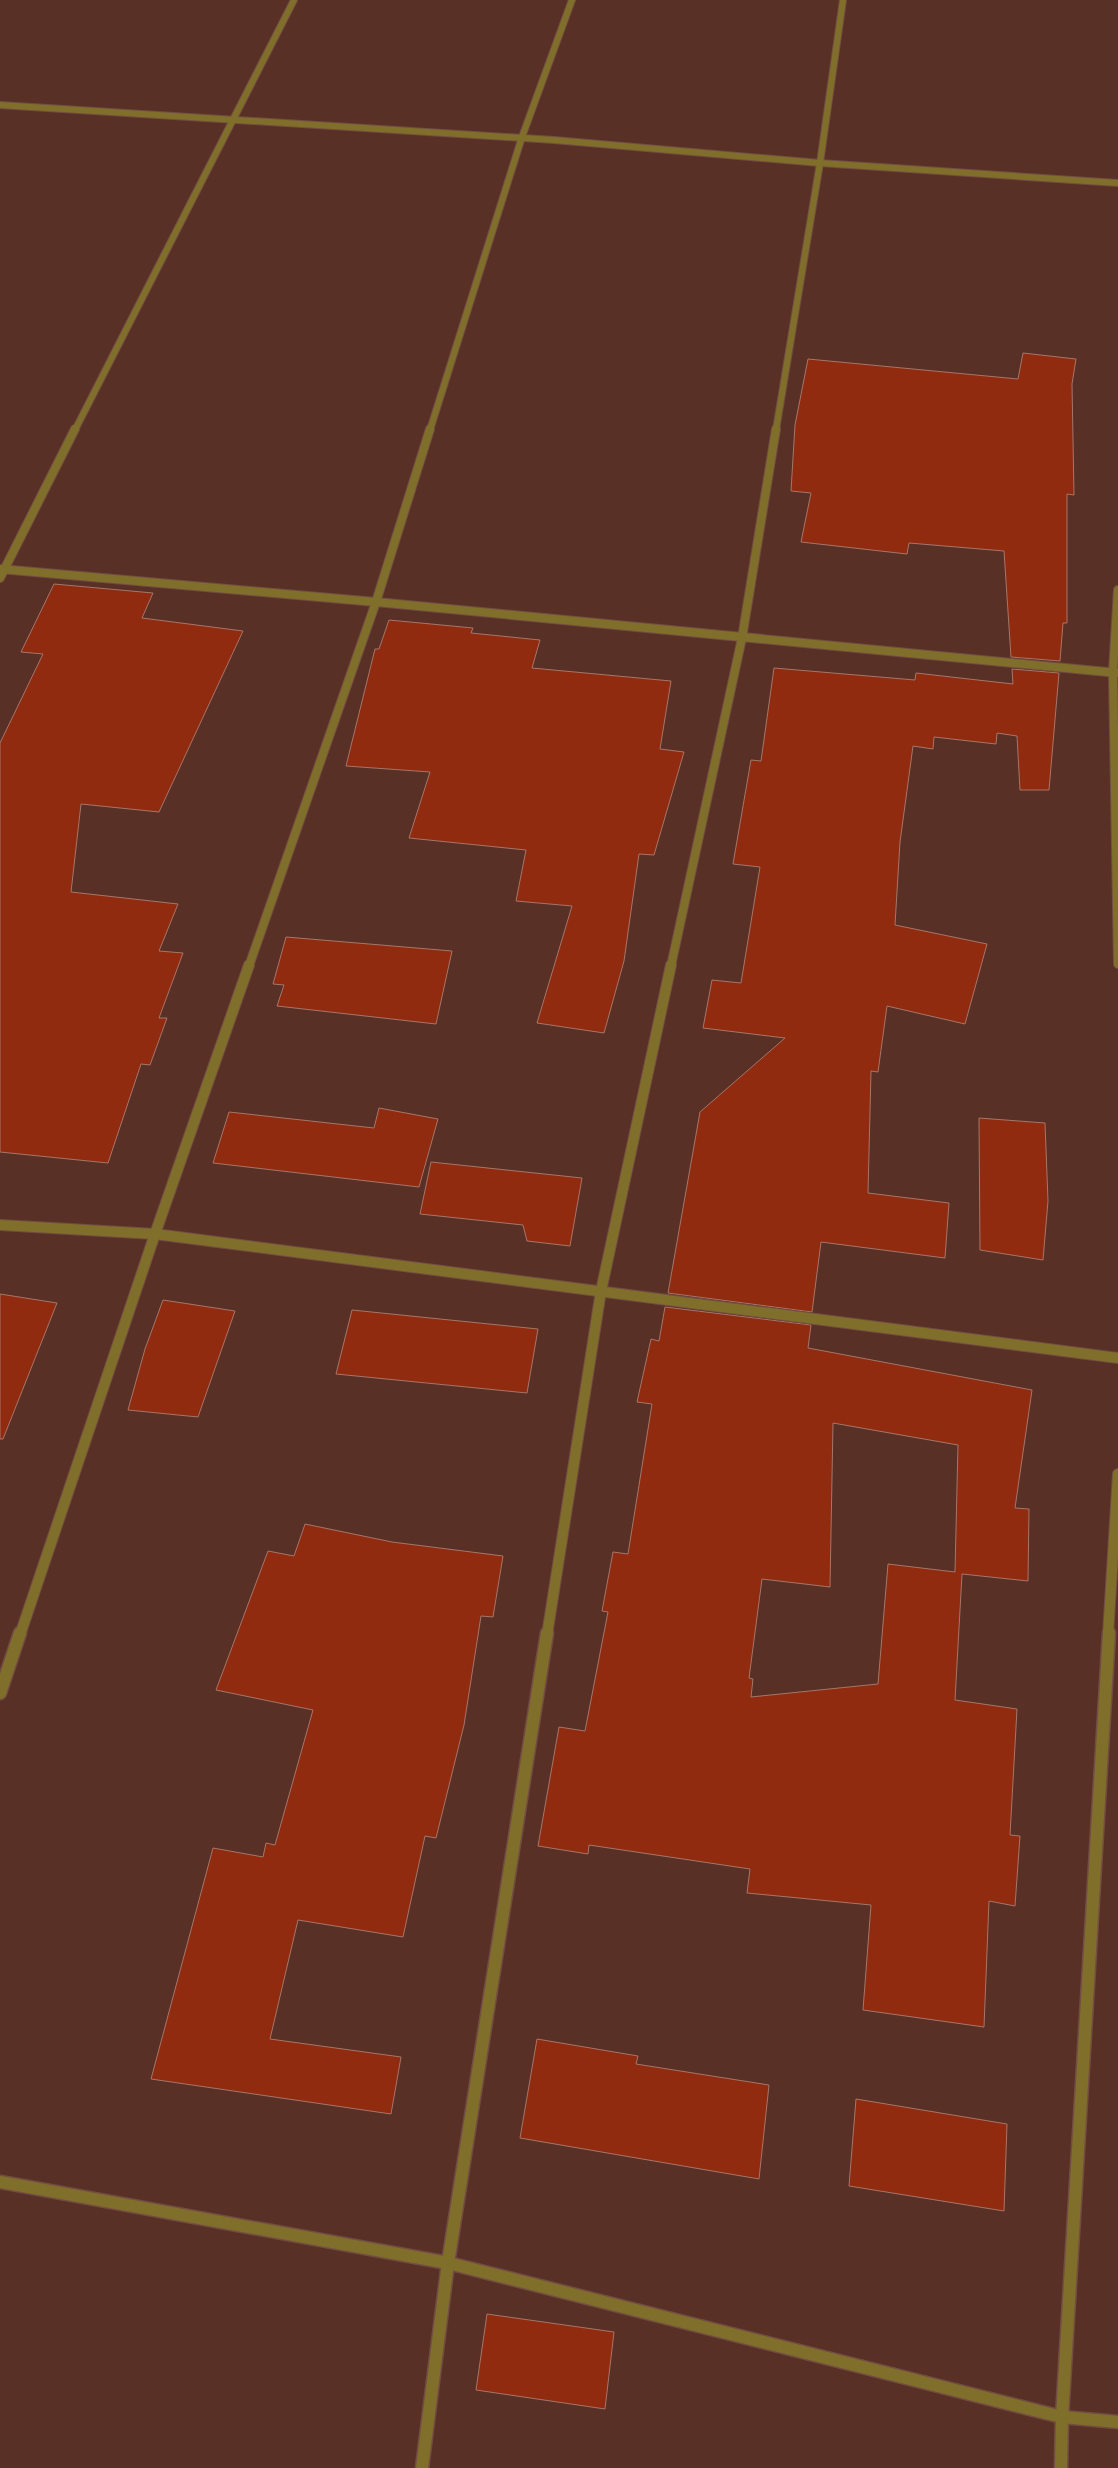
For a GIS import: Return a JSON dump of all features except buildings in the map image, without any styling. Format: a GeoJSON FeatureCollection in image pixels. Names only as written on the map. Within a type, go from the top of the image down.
{"type":"FeatureCollection","features":[{"type":"Feature","properties":{"kind":"street"},"geometry":{"type":"LineString","coordinates":[[0,578],[2,569],[294,0]]}},
{"type":"Feature","properties":{"kind":"street"},"geometry":{"type":"LineString","coordinates":[[0,1693],[154,1234],[376,602],[522,138],[572,0]]}},
{"type":"Feature","properties":{"kind":"street"},"geometry":{"type":"LineString","coordinates":[[422,2468],[448,2263],[601,1291],[742,638],[820,163],[844,0]]}},
{"type":"Feature","properties":{"kind":"street"},"geometry":{"type":"LineString","coordinates":[[0,105],[522,138],[820,163],[1118,183]]}},
{"type":"Feature","properties":{"kind":"street"},"geometry":{"type":"LineString","coordinates":[[2,569],[376,602],[1115,672]]}},
{"type":"Feature","properties":{"kind":"street"},"geometry":{"type":"LineString","coordinates":[[1118,590],[1115,672],[1118,964]]}},
{"type":"Feature","properties":{"kind":"street"},"geometry":{"type":"LineString","coordinates":[[0,1225],[154,1234],[1118,1358]]}},
{"type":"Feature","properties":{"kind":"street"},"geometry":{"type":"LineString","coordinates":[[1061,2468],[1062,2417],[1118,1474]]}},
{"type":"Feature","properties":{"kind":"street"},"geometry":{"type":"LineString","coordinates":[[0,2182],[448,2263],[1062,2417],[1118,2422]]}}]}
